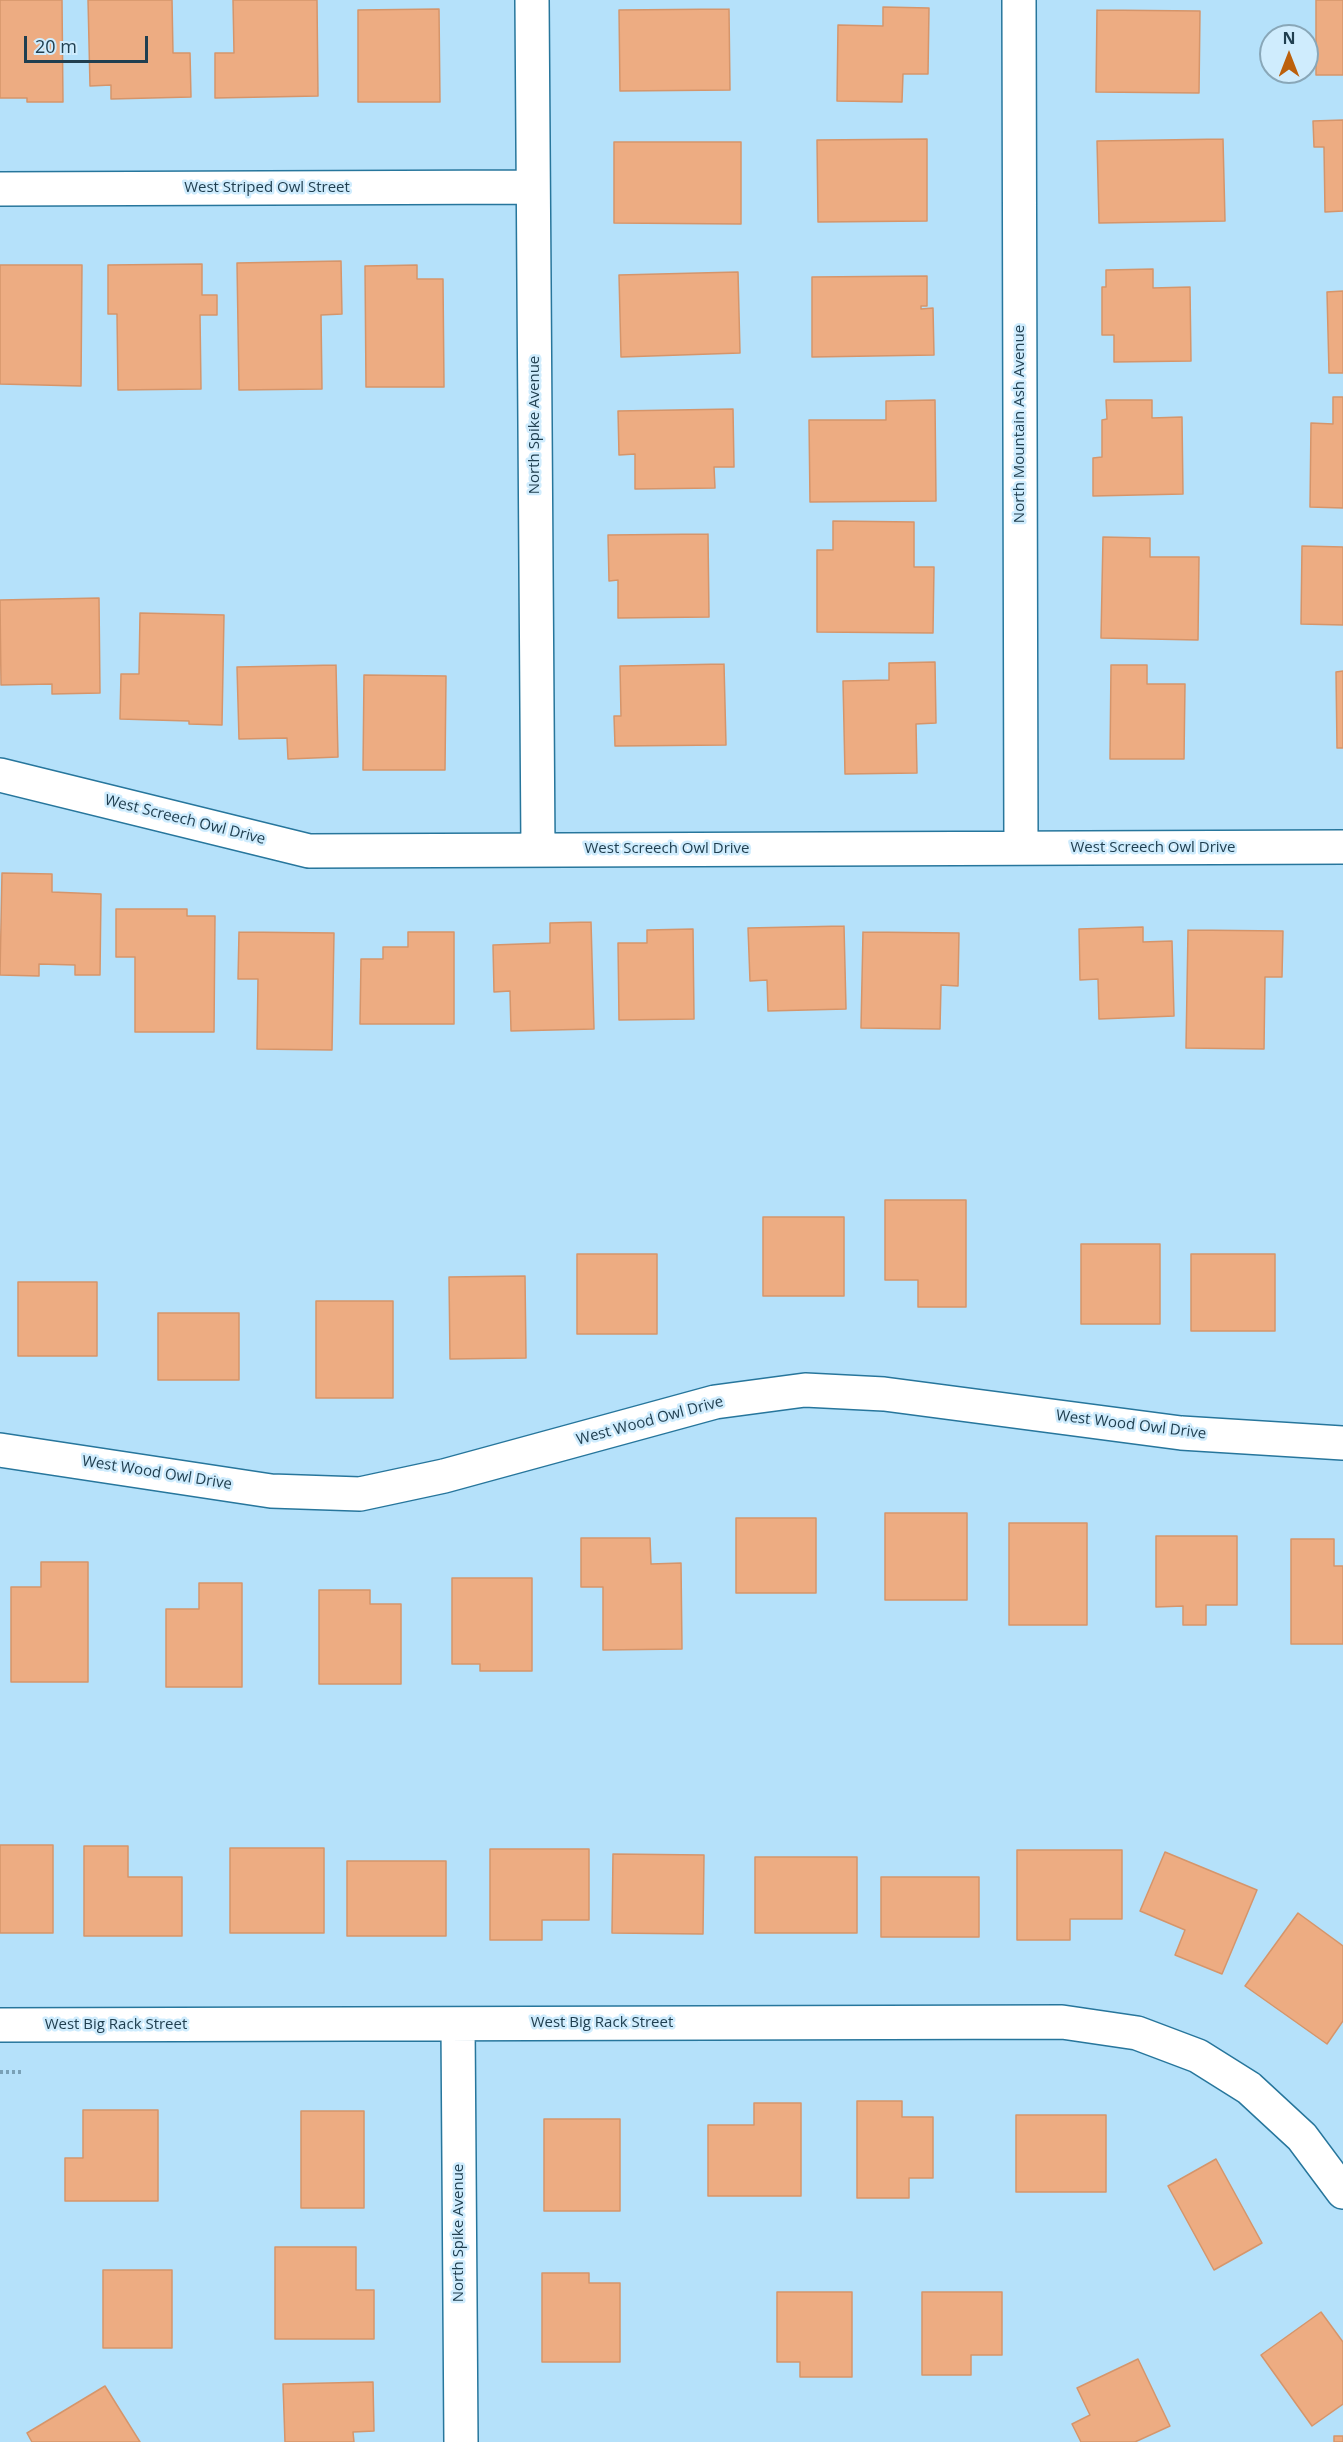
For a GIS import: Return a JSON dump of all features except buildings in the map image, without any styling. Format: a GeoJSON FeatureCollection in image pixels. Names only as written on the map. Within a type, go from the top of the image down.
{"type":"FeatureCollection","features":[{"type":"Feature","properties":{"kind":"street","name":"North Spike Avenue"},"geometry":{"type":"LineString","coordinates":[[532,0],[538,849]]}},
{"type":"Feature","properties":{"kind":"street","name":"North Mountain Ash Avenue"},"geometry":{"type":"LineString","coordinates":[[1019,0],[1021,848]]}},
{"type":"Feature","properties":{"kind":"street","name":"West Striped Owl Street"},"geometry":{"type":"LineString","coordinates":[[0,189],[533,187]]}},
{"type":"Feature","properties":{"kind":"street","name":"West Screech Owl Drive"},"geometry":{"type":"LineString","coordinates":[[0,775],[309,851],[1343,847]]}},
{"type":"Feature","properties":{"kind":"street","name":"West Wood Owl Drive"},"geometry":{"type":"LineString","coordinates":[[0,1450],[271,1491],[360,1494],[444,1476],[715,1402],[805,1390],[884,1394],[1181,1433],[1343,1443]]}},
{"type":"Feature","properties":{"kind":"street","name":"West Big Rack Street"},"geometry":{"type":"LineString","coordinates":[[0,2025],[1062,2022],[1137,2033],[1198,2056],[1249,2088],[1302,2137],[1343,2192]]}},
{"type":"Feature","properties":{"kind":"street","name":"North Spike Avenue"},"geometry":{"type":"LineString","coordinates":[[458,2024],[461,2442]]}},
{"type":"Feature","properties":{"kind":"path"},"geometry":{"type":"LineString","coordinates":[[0,2072],[21,2072]]}}]}
